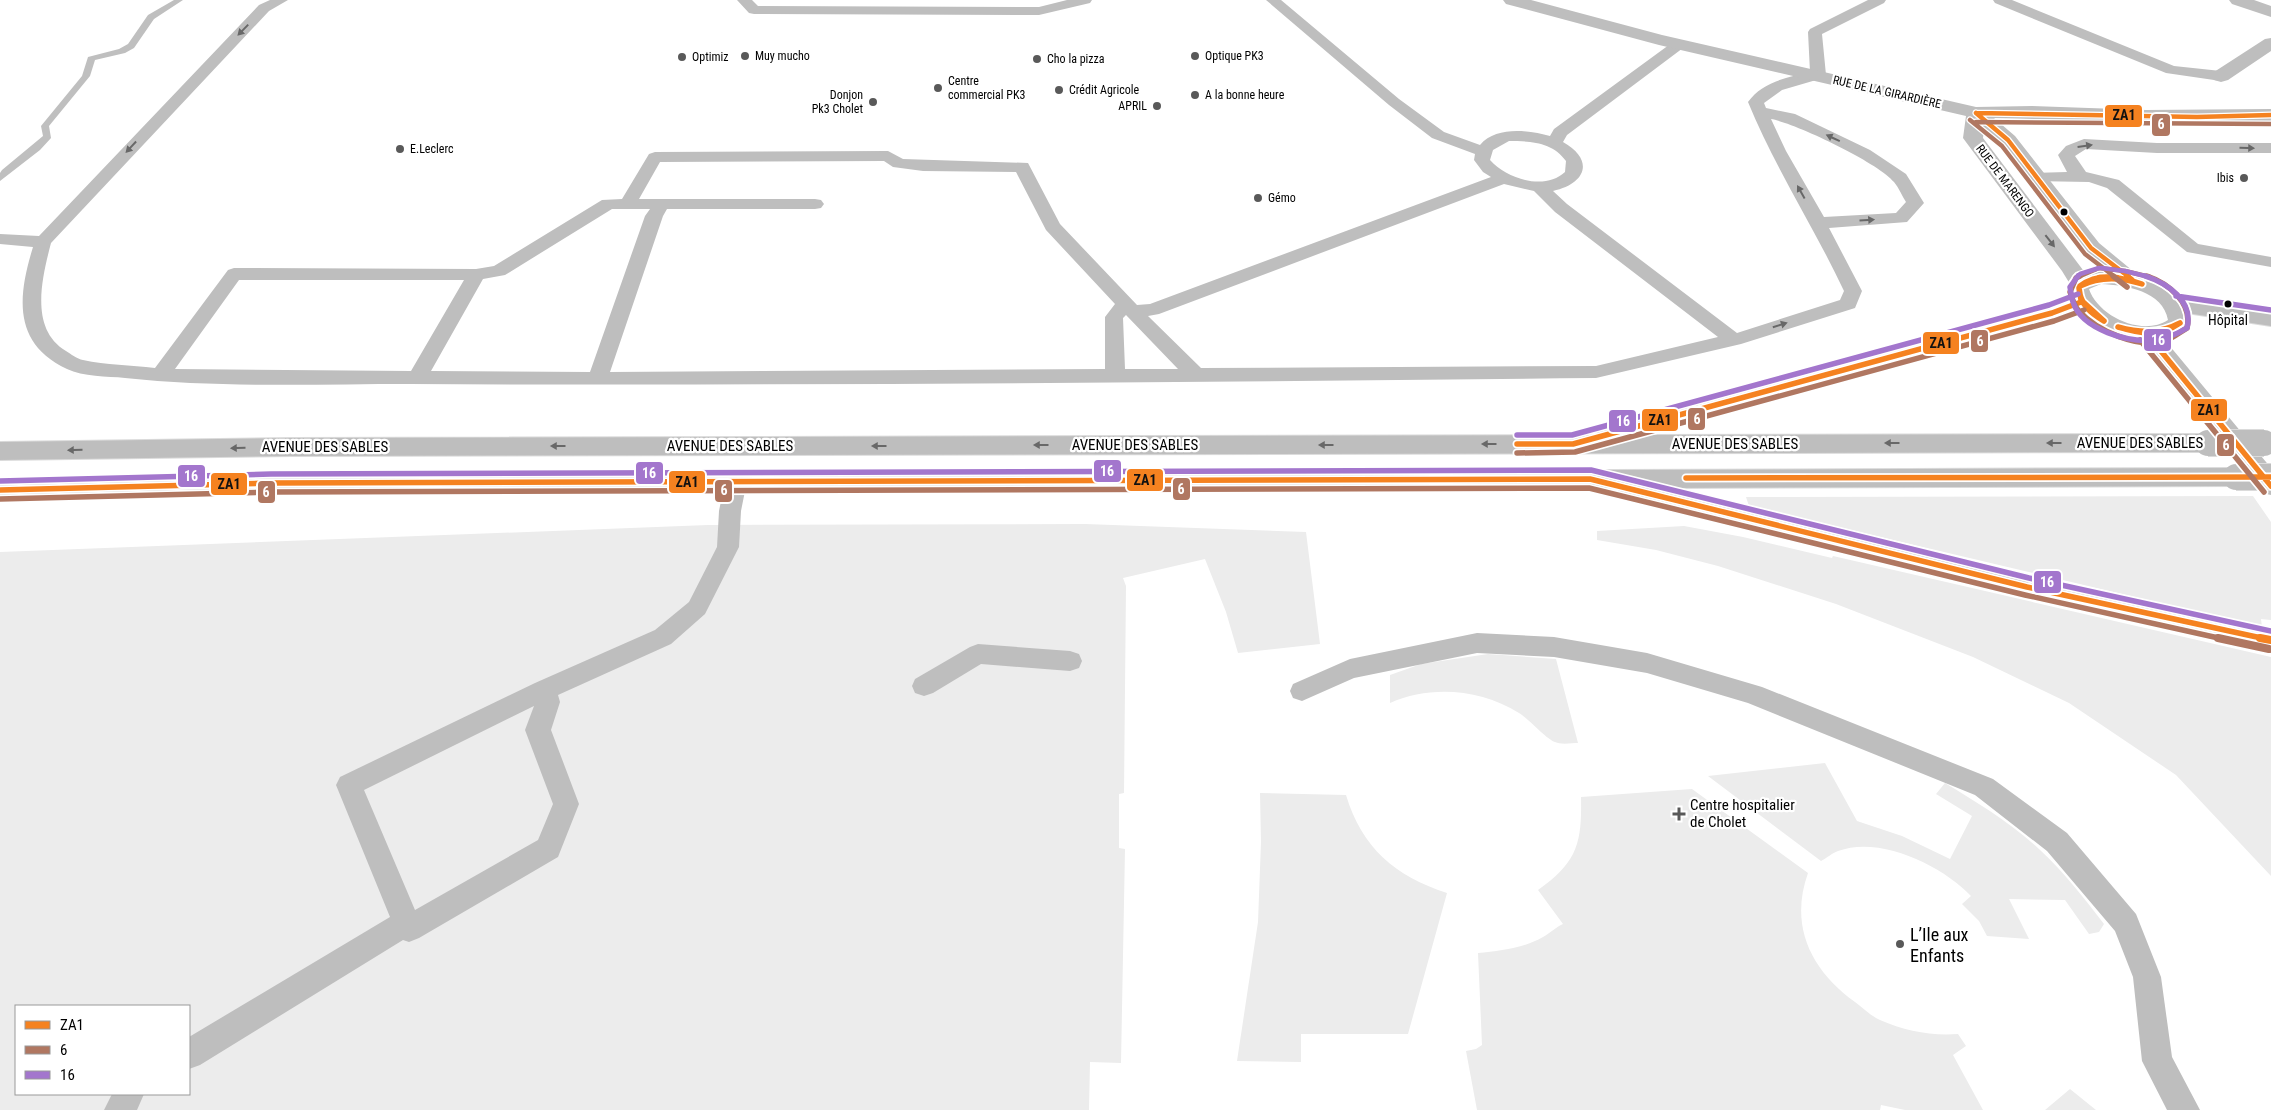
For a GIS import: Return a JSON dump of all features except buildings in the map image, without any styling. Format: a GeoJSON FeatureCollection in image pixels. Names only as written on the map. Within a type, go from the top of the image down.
{"type":"FeatureCollection","features":[{"type":"Feature","properties":{"kind":"main road","name":"RUE DE LA GIRARDIÈRE"},"geometry":{"type":"LineString","coordinates":[[1512,0],[1678,44],[1976,113],[2032,112],[2146,116],[2271,115]]}},
{"type":"Feature","properties":{"kind":"main road"},"geometry":{"type":"LineString","coordinates":[[2238,0],[2271,12]]}},
{"type":"Feature","properties":{"kind":"main road"},"geometry":{"type":"LineString","coordinates":[[2221,76],[2271,43]]}},
{"type":"Feature","properties":{"kind":"main road","name":"RUE DE MARENGO"},"geometry":{"type":"LineString","coordinates":[[1976,113],[2008,140],[2090,248],[2132,280],[2157,291],[2175,305],[2180,314],[2180,323],[2174,330],[2147,334],[2116,326],[2089,311],[2072,269],[1973,138],[1976,113]]}},
{"type":"Feature","properties":{"kind":"main road","name":"RUE DE MARENGO"},"geometry":{"type":"LineString","coordinates":[[2081,293],[2089,279],[2101,277],[2132,280]]}},
{"type":"Feature","properties":{"kind":"main road"},"geometry":{"type":"LineString","coordinates":[[1572,444],[2052,313],[2081,293]]}},
{"type":"Feature","properties":{"kind":"main road"},"geometry":{"type":"LineString","coordinates":[[2175,305],[2271,319]]}},
{"type":"Feature","properties":{"kind":"main road"},"geometry":{"type":"LineString","coordinates":[[2147,334],[2271,486]]}},
{"type":"Feature","properties":{"kind":"main road","name":"AVENUE DES SABLES"},"geometry":{"type":"LineString","coordinates":[[0,451],[301,447],[2267,443]]}},
{"type":"Feature","properties":{"kind":"main road"},"geometry":{"type":"LineString","coordinates":[[0,490],[271,483],[2271,477]]}},
{"type":"Feature","properties":{"kind":"main road"},"geometry":{"type":"LineString","coordinates":[[1590,478],[2027,587],[2271,640]]}},
{"type":"Feature","properties":{"kind":"lane"},"geometry":{"type":"LineString","coordinates":[[281,0],[264,8],[42,242],[36,266],[32,316],[41,340],[56,354],[76,366],[160,375],[417,378],[1596,372],[1734,340],[1848,304],[1853,291],[1843,266],[1768,132],[1756,102],[1766,91],[1818,75],[1815,32],[1879,0]]}},
{"type":"Feature","properties":{"kind":"lane"},"geometry":{"type":"LineString","coordinates":[[744,0],[754,10],[1039,11],[1085,0]]}},
{"type":"Feature","properties":{"kind":"lane"},"geometry":{"type":"LineString","coordinates":[[1273,0],[1394,102],[1438,135],[1482,152]]}},
{"type":"Feature","properties":{"kind":"lane"},"geometry":{"type":"LineString","coordinates":[[2000,0],[2171,70],[2221,76]]}},
{"type":"Feature","properties":{"kind":"lane"},"geometry":{"type":"LineString","coordinates":[[1554,143],[1560,132],[1678,44]]}},
{"type":"Feature","properties":{"kind":"lane"},"geometry":{"type":"LineString","coordinates":[[1760,112],[1789,118],[1864,153],[1900,178],[1915,203],[1901,218],[1818,224]]}},
{"type":"Feature","properties":{"kind":"lane"},"geometry":{"type":"LineString","coordinates":[[1508,136],[1531,137],[1554,143],[1573,158],[1575,166],[1573,174],[1565,181],[1553,185],[1526,186],[1502,179],[1486,167],[1482,160],[1482,152],[1486,146],[1495,140],[1508,136]]}},
{"type":"Feature","properties":{"kind":"lane"},"geometry":{"type":"LineString","coordinates":[[2081,177],[2071,166],[2066,155],[2072,149],[2084,144],[2157,148],[2271,148]]}},
{"type":"Feature","properties":{"kind":"lane"},"geometry":{"type":"LineString","coordinates":[[628,204],[656,157],[888,156],[899,164],[1022,168],[1052,226],[1128,307],[1196,375]]}},
{"type":"Feature","properties":{"kind":"lane"},"geometry":{"type":"LineString","coordinates":[[2035,177],[2081,177],[2113,184],[2193,248],[2271,262]]}},
{"type":"Feature","properties":{"kind":"lane"},"geometry":{"type":"LineString","coordinates":[[1115,375],[1114,317],[1128,307],[1152,310],[1502,179]]}},
{"type":"Feature","properties":{"kind":"lane"},"geometry":{"type":"LineString","coordinates":[[1538,186],[1561,208],[1734,340]]}},
{"type":"Feature","properties":{"kind":"lane"},"geometry":{"type":"LineString","coordinates":[[160,375],[234,274],[476,274],[500,271],[608,204],[815,204]]}},
{"type":"Feature","properties":{"kind":"lane"},"geometry":{"type":"LineString","coordinates":[[598,378],[654,216],[662,204]]}},
{"type":"Feature","properties":{"kind":"lane"},"geometry":{"type":"LineString","coordinates":[[0,239],[42,242]]}},
{"type":"Feature","properties":{"kind":"lane"},"geometry":{"type":"LineString","coordinates":[[417,378],[476,274]]}},
{"type":"Feature","properties":{"kind":"lane"},"geometry":{"type":"LineString","coordinates":[[544,690],[548,702],[538,730],[566,804],[548,848],[409,929],[349,785],[544,690],[663,638],[697,608],[728,547],[730,511],[736,481]]}},
{"type":"Feature","properties":{"kind":"lane"},"geometry":{"type":"LineString","coordinates":[[1302,691],[1350,669],[1476,642],[1572,649],[1647,663],[1753,694],[1984,787],[2057,842],[2126,923],[2147,977],[2157,1061],[2184,1110]]}},
{"type":"Feature","properties":{"kind":"lane"},"geometry":{"type":"LineString","coordinates":[[924,686],[978,654],[1070,661]]}},
{"type":"Feature","properties":{"kind":"lane"},"geometry":{"type":"LineString","coordinates":[[190,1053],[407,922]]}},
{"type":"Feature","properties":{"kind":"lane"},"geometry":{"type":"LineString","coordinates":[[120,1110],[128,1095]]}},
{"type":"Feature","properties":{"kind":"shaded area"},"geometry":{"type":"Polygon","coordinates":[[[2253,496],[2271,522],[2271,620],[2261,619],[2262,627],[1749,506],[1746,497],[2253,496]]]}},
{"type":"Feature","properties":{"kind":"shaded area"},"geometry":{"type":"Polygon","coordinates":[[[1085,524],[1306,532],[1320,644],[1238,653],[1226,612],[1205,559],[1123,578],[1126,586],[1124,793],[1119,794],[1119,848],[1125,849],[1121,1063],[1090,1062],[1089,1110],[0,1110],[0,552],[708,525],[1085,524]]]}},
{"type":"Feature","properties":{"kind":"shaded area"},"geometry":{"type":"Polygon","coordinates":[[[1684,526],[1743,537],[1832,558],[1833,556],[2271,657],[2271,876],[2176,775],[2069,703],[1973,657],[1836,604],[1718,566],[1656,550],[1597,540],[1597,531],[1684,526]]]}},
{"type":"Feature","properties":{"kind":"shaded area"},"geometry":{"type":"Polygon","coordinates":[[[1488,654],[1556,659],[1578,743],[1557,743],[1519,713],[1504,705],[1472,695],[1439,692],[1406,697],[1390,703],[1390,675],[1421,664],[1488,654]]]}},
{"type":"Feature","properties":{"kind":"shaded area"},"geometry":{"type":"Polygon","coordinates":[[[1825,763],[1857,821],[1902,836],[1950,859],[1972,816],[1936,794],[1945,783],[2006,822],[2039,849],[2065,876],[2104,924],[2099,932],[2089,934],[2065,900],[2009,899],[2029,939],[1987,936],[1979,921],[1962,904],[1971,896],[1959,885],[1928,864],[1891,850],[1873,847],[1855,847],[1838,851],[1821,861],[1708,776],[1825,763]]]}},
{"type":"Feature","properties":{"kind":"shaded area"},"geometry":{"type":"Polygon","coordinates":[[[1692,789],[1808,873],[1801,911],[1803,929],[1816,961],[1826,976],[1840,989],[1873,1016],[1889,1024],[1928,1033],[1958,1034],[1966,1046],[1953,1055],[1983,1110],[1905,1110],[1881,1105],[1880,1110],[1477,1110],[1466,1051],[1476,1049],[1482,1045],[1478,953],[1528,944],[1563,924],[1538,890],[1561,870],[1569,861],[1574,851],[1580,827],[1581,797],[1692,789]]]}},
{"type":"Feature","properties":{"kind":"shaded area"},"geometry":{"type":"Polygon","coordinates":[[[1260,793],[1346,795],[1361,830],[1371,845],[1383,857],[1412,878],[1447,893],[1408,1034],[1301,1034],[1301,1062],[1237,1061],[1258,922],[1261,842],[1260,793]]]}},
{"type":"Feature","properties":{"kind":"shaded area"},"geometry":{"type":"Polygon","coordinates":[[[2070,1089],[2096,1110],[2045,1110],[2070,1089]]]}},
{"type":"Feature","properties":{"kind":"waterway"},"geometry":{"type":"LineString","coordinates":[[0,178],[37,148],[48,136],[45,126],[86,76],[91,59],[122,51],[131,46],[151,17],[179,0]]}},
{"type":"Feature","properties":{"kind":"transit line","name":"ZA1"},"geometry":{"type":"LineString","coordinates":[[1976,113],[2197,117],[2271,115]]}},
{"type":"Feature","properties":{"kind":"transit line","name":"ZA1"},"geometry":{"type":"LineString","coordinates":[[1976,113],[2008,140],[2091,248],[2132,280]]}},
{"type":"Feature","properties":{"kind":"transit line","name":"6"},"geometry":{"type":"LineString","coordinates":[[1970,120],[2002,146],[2085,254],[2127,287]]}},
{"type":"Feature","properties":{"kind":"transit line","name":"6"},"geometry":{"type":"LineString","coordinates":[[1976,122],[2197,125],[2271,124]]}},
{"type":"Feature","properties":{"kind":"transit line","name":"6"},"geometry":{"type":"LineString","coordinates":[[2099,268],[2138,273],[2174,291],[2182,301],[2187,313],[2187,328],[2165,340],[2140,342],[2115,336],[2092,324],[2076,308],[2070,292],[2076,278],[2099,268]]}},
{"type":"Feature","properties":{"kind":"transit line","name":"16"},"geometry":{"type":"LineString","coordinates":[[2099,268],[2080,274],[2070,287],[2073,303],[2083,317],[2098,328],[2116,336],[2136,340],[2155,340],[2173,336],[2187,328],[2188,317],[2183,301],[2165,284],[2139,274],[2101,268]]}},
{"type":"Feature","properties":{"kind":"transit line","name":"ZA1"},"geometry":{"type":"LineString","coordinates":[[2080,286],[2086,281],[2102,277],[2127,279],[2142,284]]}},
{"type":"Feature","properties":{"kind":"transit line","name":"ZA1"},"geometry":{"type":"LineString","coordinates":[[2080,286],[2094,280],[2110,278],[2142,284]]}},
{"type":"Feature","properties":{"kind":"transit line","name":"ZA1"},"geometry":{"type":"LineString","coordinates":[[2079,288],[2081,300],[2104,321]]}},
{"type":"Feature","properties":{"kind":"transit line","name":"ZA1"},"geometry":{"type":"LineString","coordinates":[[2079,288],[2081,299],[2086,308],[2104,321]]}},
{"type":"Feature","properties":{"kind":"transit line","name":"16"},"geometry":{"type":"LineString","coordinates":[[1517,435],[1572,435],[2049,305],[2078,294]]}},
{"type":"Feature","properties":{"kind":"transit line","name":"16"},"geometry":{"type":"LineString","coordinates":[[2176,296],[2271,310]]}},
{"type":"Feature","properties":{"kind":"transit line","name":"ZA1"},"geometry":{"type":"LineString","coordinates":[[1517,444],[1573,444],[2052,313],[2081,302]]}},
{"type":"Feature","properties":{"kind":"transit line","name":"6"},"geometry":{"type":"LineString","coordinates":[[1517,453],[1575,452],[2054,321],[2084,310]]}},
{"type":"Feature","properties":{"kind":"transit line","name":"ZA1"},"geometry":{"type":"LineString","coordinates":[[2118,327],[2134,331],[2157,332],[2180,323]]}},
{"type":"Feature","properties":{"kind":"transit line","name":"ZA1"},"geometry":{"type":"LineString","coordinates":[[2118,327],[2150,334],[2165,331],[2180,323]]}},
{"type":"Feature","properties":{"kind":"transit line","name":"ZA1"},"geometry":{"type":"LineString","coordinates":[[2147,334],[2271,486]]}},
{"type":"Feature","properties":{"kind":"transit line","name":"6"},"geometry":{"type":"LineString","coordinates":[[2140,340],[2264,492]]}},
{"type":"Feature","properties":{"kind":"transit line","name":"16"},"geometry":{"type":"LineString","coordinates":[[0,481],[271,474],[1591,470],[2029,578],[2271,631]]}},
{"type":"Feature","properties":{"kind":"transit line","name":"ZA1"},"geometry":{"type":"LineString","coordinates":[[1686,478],[2271,477]]}},
{"type":"Feature","properties":{"kind":"transit line","name":"ZA1"},"geometry":{"type":"LineString","coordinates":[[0,490],[271,483],[1590,479],[2027,587],[2271,640]]}},
{"type":"Feature","properties":{"kind":"transit line","name":"6"},"geometry":{"type":"LineString","coordinates":[[0,499],[271,492],[1589,488],[2025,595],[2269,649]]}},
{"type":"Feature","properties":{"kind":"place","name":"Muy mucho"},"geometry":{"type":"Point","coordinates":[745,56]}},
{"type":"Feature","properties":{"kind":"place","name":"Optique PK3"},"geometry":{"type":"Point","coordinates":[1195,56]}},
{"type":"Feature","properties":{"kind":"place","name":"Optimiz"},"geometry":{"type":"Point","coordinates":[682,57]}},
{"type":"Feature","properties":{"kind":"place","name":"Cho la pizza"},"geometry":{"type":"Point","coordinates":[1037,59]}},
{"type":"Feature","properties":{"kind":"place","name":"Centre commercial PK3"},"geometry":{"type":"Point","coordinates":[938,88]}},
{"type":"Feature","properties":{"kind":"place","name":"Crédit Agricole"},"geometry":{"type":"Point","coordinates":[1059,90]}},
{"type":"Feature","properties":{"kind":"place","name":"A la bonne heure"},"geometry":{"type":"Point","coordinates":[1195,95]}},
{"type":"Feature","properties":{"kind":"place","name":"Donjon Pk3 Cholet"},"geometry":{"type":"Point","coordinates":[873,102]}},
{"type":"Feature","properties":{"kind":"place","name":"APRIL"},"geometry":{"type":"Point","coordinates":[1157,106]}},
{"type":"Feature","properties":{"kind":"place","name":"E.Leclerc"},"geometry":{"type":"Point","coordinates":[400,149]}},
{"type":"Feature","properties":{"kind":"place","name":"Ibis"},"geometry":{"type":"Point","coordinates":[2244,178]}},
{"type":"Feature","properties":{"kind":"place","name":"Gémo"},"geometry":{"type":"Point","coordinates":[1258,198]}},
{"type":"Feature","properties":{"kind":"place","name":"Hôpital"},"geometry":{"type":"Point","coordinates":[2228,304]}},
{"type":"Feature","properties":{"kind":"place","name":"Centre hospitalier de Cholet"},"geometry":{"type":"Point","coordinates":[1679,814]}},
{"type":"Feature","properties":{"kind":"place","name":"L’Ile aux Enfants"},"geometry":{"type":"Point","coordinates":[1900,944]}}]}
